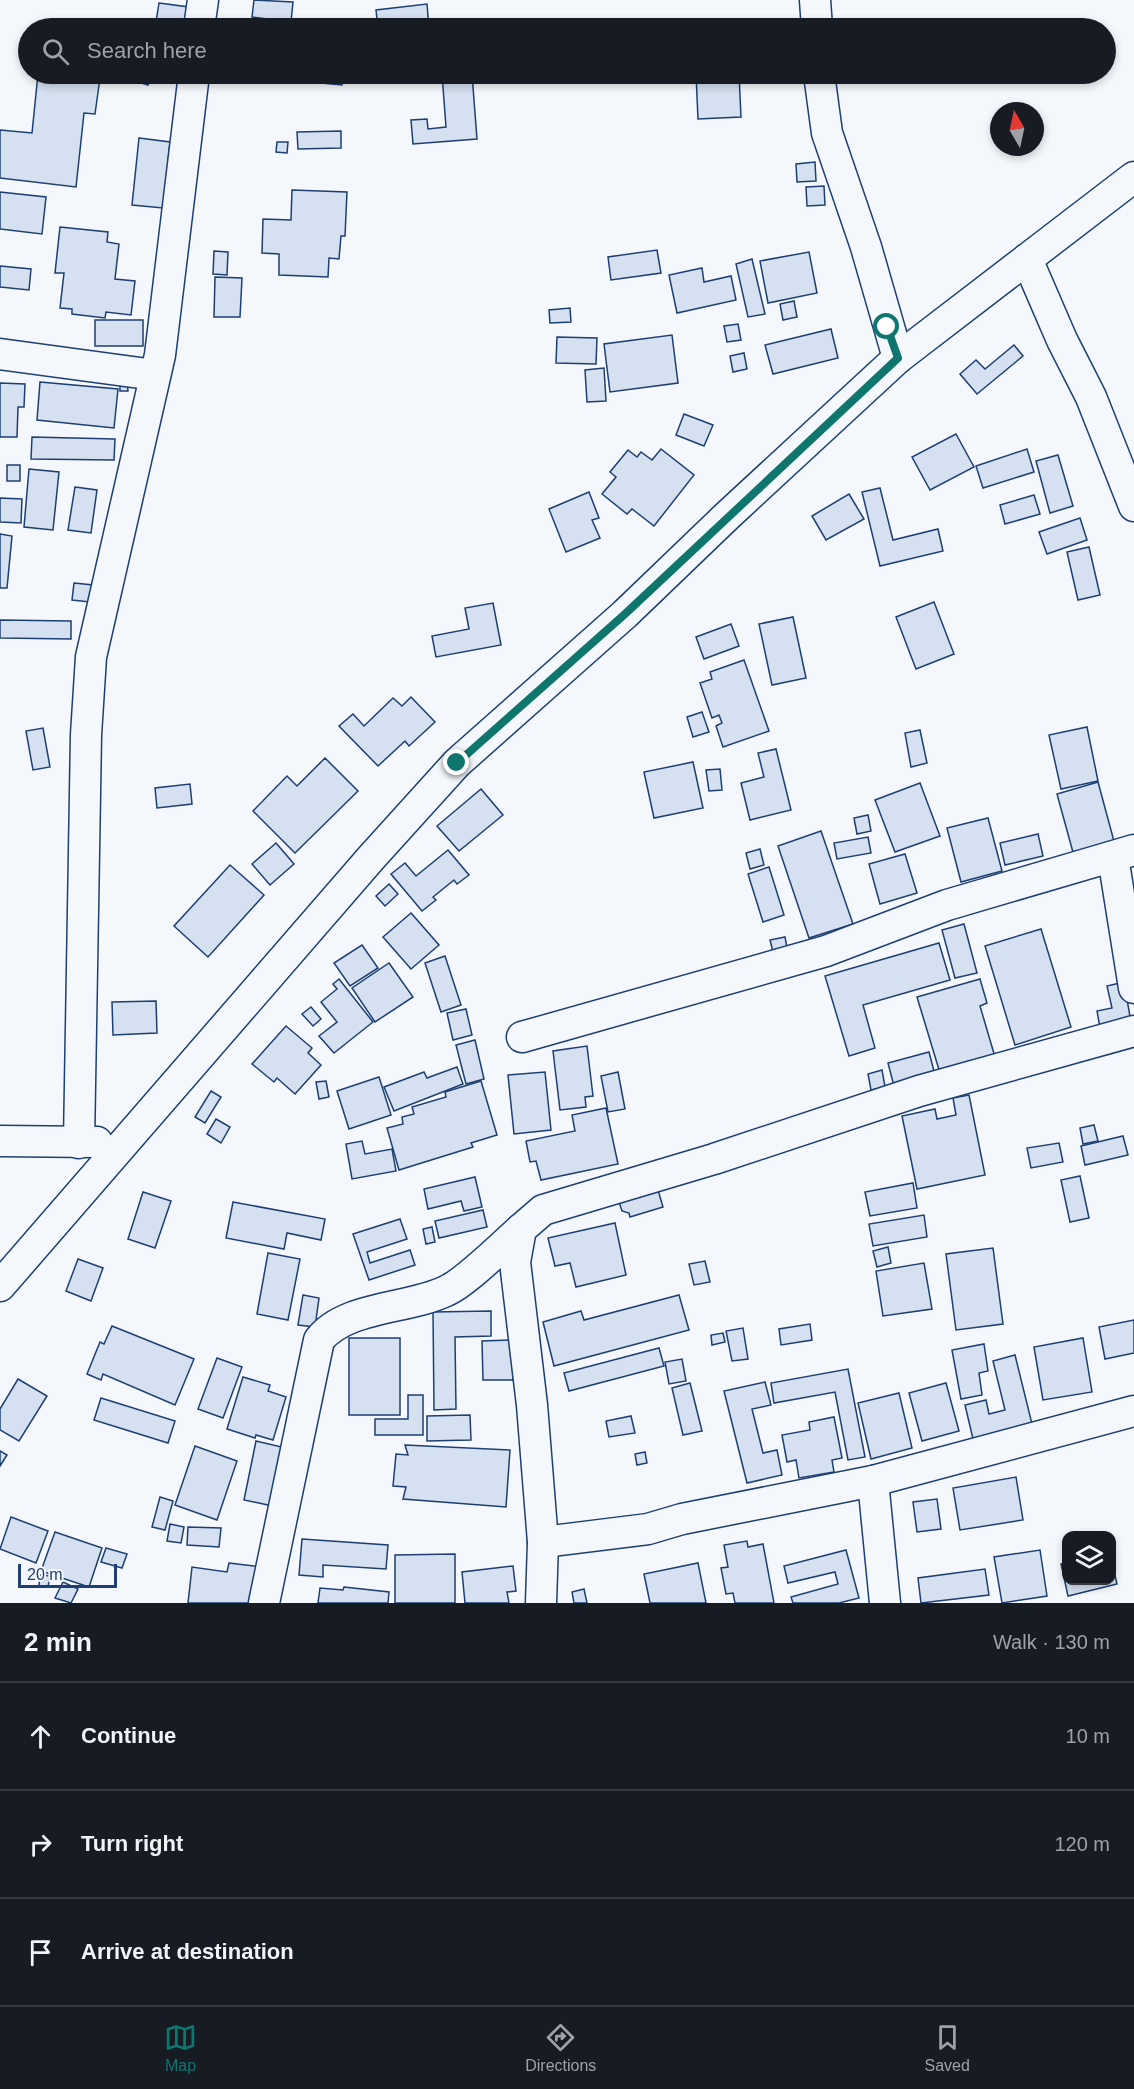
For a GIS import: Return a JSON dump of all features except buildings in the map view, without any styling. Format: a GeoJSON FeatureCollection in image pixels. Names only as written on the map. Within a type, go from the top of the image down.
{"type":"FeatureCollection","features":[{"type":"Feature","properties":{"kind":"street"},"geometry":{"type":"LineString","coordinates":[[200,18],[203,0]]}},
{"type":"Feature","properties":{"kind":"street"},"geometry":{"type":"LineString","coordinates":[[815,0],[816,18]]}},
{"type":"Feature","properties":{"kind":"street"},"geometry":{"type":"LineString","coordinates":[[79,1143],[86,747],[91,657],[162,344],[193,84]]}},
{"type":"Feature","properties":{"kind":"street"},"geometry":{"type":"LineString","coordinates":[[820,84],[827,133],[866,247],[898,358]]}},
{"type":"Feature","properties":{"kind":"street"},"geometry":{"type":"LineString","coordinates":[[0,1286],[371,858],[457,763],[625,614],[898,358],[1134,177]]}},
{"type":"Feature","properties":{"kind":"street"},"geometry":{"type":"LineString","coordinates":[[1027,259],[1062,340],[1091,397],[1134,506]]}},
{"type":"Feature","properties":{"kind":"street"},"geometry":{"type":"LineString","coordinates":[[0,354],[155,375]]}},
{"type":"Feature","properties":{"kind":"street"},"geometry":{"type":"LineString","coordinates":[[522,1037],[826,951],[947,905],[1124,854],[1134,988]]}},
{"type":"Feature","properties":{"kind":"street"},"geometry":{"type":"LineString","coordinates":[[264,1603],[319,1340],[328,1328],[345,1320],[448,1291],[543,1210],[714,1160],[919,1090],[1134,1031]]}},
{"type":"Feature","properties":{"kind":"street"},"geometry":{"type":"LineString","coordinates":[[0,1141],[79,1143],[127,1140]]}},
{"type":"Feature","properties":{"kind":"street"},"geometry":{"type":"LineString","coordinates":[[521,1229],[515,1262],[532,1405],[543,1542],[541,1603]]}},
{"type":"Feature","properties":{"kind":"street"},"geometry":{"type":"LineString","coordinates":[[543,1542],[648,1529],[681,1519],[873,1481],[1134,1411]]}},
{"type":"Feature","properties":{"kind":"street"},"geometry":{"type":"LineString","coordinates":[[873,1481],[885,1603]]}},
{"type":"Feature","properties":{"kind":"route"},"geometry":{"type":"LineString","coordinates":[[457,763],[625,614],[898,358],[887,327]]}}]}
